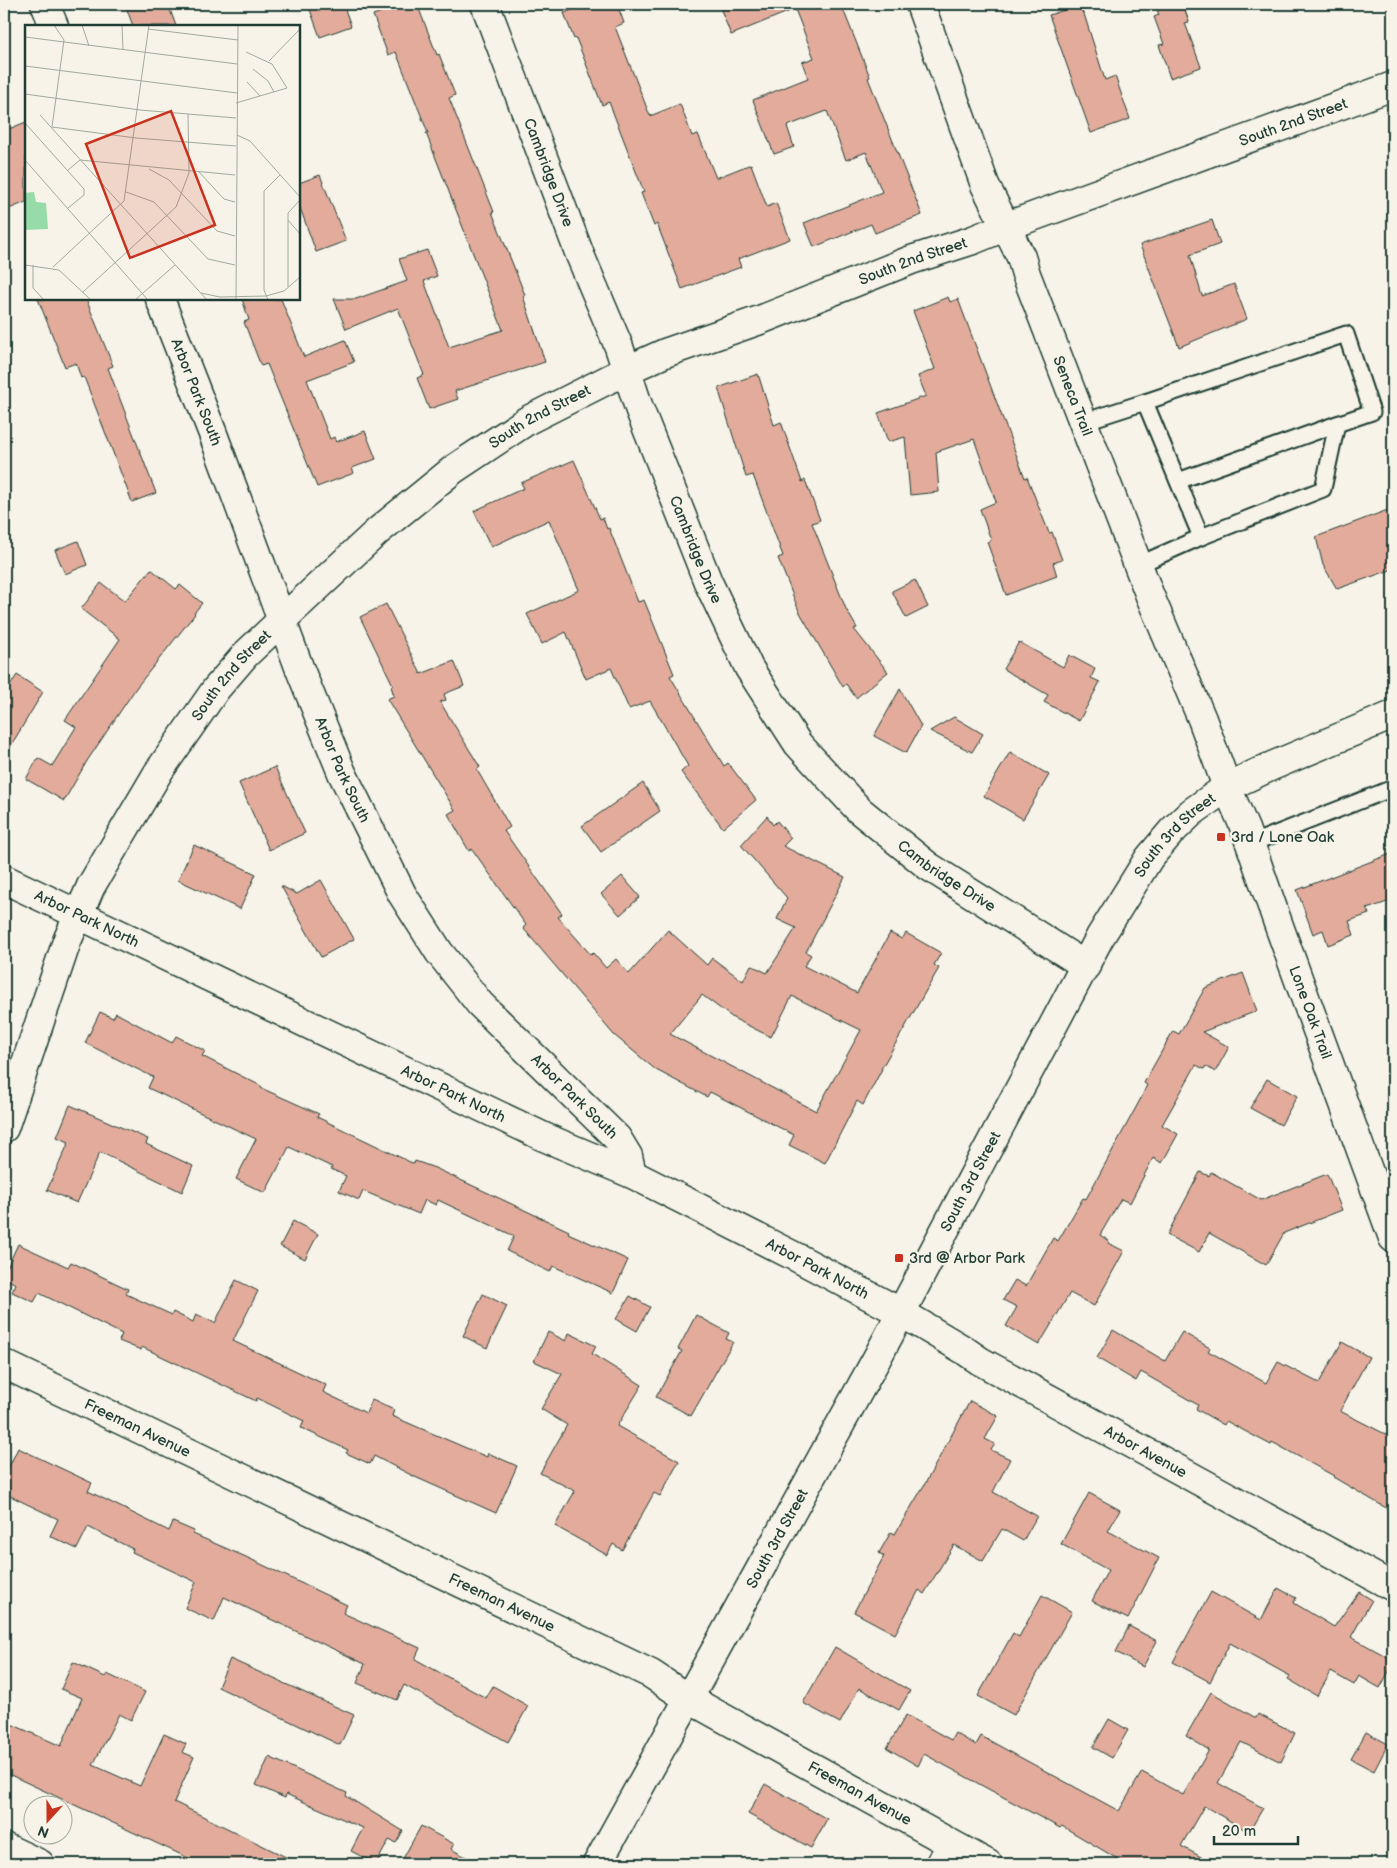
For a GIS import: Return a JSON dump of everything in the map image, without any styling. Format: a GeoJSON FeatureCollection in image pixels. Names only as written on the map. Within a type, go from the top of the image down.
{"type":"FeatureCollection","features":[{"type":"Feature","properties":{"kind":"street"},"geometry":{"type":"LineString","coordinates":[[45,4],[54,25]]}},
{"type":"Feature","properties":{"kind":"street","name":"Cambridge Drive"},"geometry":{"type":"LineString","coordinates":[[485,4],[580,255],[627,370],[639,408],[708,582],[749,668],[798,744],[859,810],[928,866],[1086,966]]}},
{"type":"Feature","properties":{"kind":"street","name":"Seneca Trail"},"geometry":{"type":"LineString","coordinates":[[920,4],[985,185],[1021,257],[1082,422],[1138,565],[1202,718],[1227,787]]}},
{"type":"Feature","properties":{"kind":"street","name":"South 2nd Street"},"geometry":{"type":"LineString","coordinates":[[4,1128],[67,941],[78,914],[91,886],[159,771],[216,689],[246,654],[378,531],[454,469],[528,420],[665,353],[760,320],[911,260],[973,240],[1393,86]]}},
{"type":"Feature","properties":{"kind":"street","name":"Arbor Park South"},"geometry":{"type":"LineString","coordinates":[[160,300],[299,667],[342,773],[402,894],[439,952],[480,1004],[617,1138],[628,1156],[632,1174]]}},
{"type":"Feature","properties":{"kind":"street","name":"South 3rd Street"},"geometry":{"type":"LineString","coordinates":[[597,1864],[786,1518],[877,1358],[1129,888],[1162,841],[1192,812],[1227,787],[1393,715]]}},
{"type":"Feature","properties":{"kind":"street","name":"Lone Oak Trail"},"geometry":{"type":"LineString","coordinates":[[1227,787],[1246,829],[1393,1238]]}},
{"type":"Feature","properties":{"kind":"street","name":"Arbor Park North"},"geometry":{"type":"LineString","coordinates":[[4,879],[544,1137],[632,1174],[900,1312]]}},
{"type":"Feature","properties":{"kind":"street","name":"Arbor Avenue"},"geometry":{"type":"LineString","coordinates":[[900,1312],[980,1361],[1393,1587]]}},
{"type":"Feature","properties":{"kind":"street","name":"Freeman Avenue"},"geometry":{"type":"LineString","coordinates":[[4,1364],[651,1674],[688,1699],[940,1853],[988,1864]]}},
{"type":"Feature","properties":{"kind":"street"},"geometry":{"type":"LineString","coordinates":[[4,1847],[40,1864]]}},
{"type":"Feature","properties":{"kind":"lane"},"geometry":{"type":"LineString","coordinates":[[1082,422],[1346,334],[1372,412],[1178,481]]}},
{"type":"Feature","properties":{"kind":"lane"},"geometry":{"type":"LineString","coordinates":[[1145,402],[1201,537]]}},
{"type":"Feature","properties":{"kind":"lane"},"geometry":{"type":"LineString","coordinates":[[1138,565],[1201,537],[1323,489],[1337,424]]}},
{"type":"Feature","properties":{"kind":"lane"},"geometry":{"type":"LineString","coordinates":[[1250,844],[1393,788]]}},
{"type":"Feature","properties":{"kind":"building"},"geometry":{"type":"Polygon","coordinates":[[[125,4],[168,4],[176,25],[133,25],[125,4]]]}},
{"type":"Feature","properties":{"kind":"building"},"geometry":{"type":"Polygon","coordinates":[[[308,4],[343,4],[351,26],[320,37],[308,4]]]}},
{"type":"Feature","properties":{"kind":"building"},"geometry":{"type":"Polygon","coordinates":[[[403,4],[417,4],[437,55],[439,54],[455,95],[449,98],[525,295],[523,296],[545,362],[455,391],[458,399],[429,409],[417,378],[424,375],[398,308],[346,329],[334,299],[356,299],[407,281],[399,259],[427,250],[437,276],[424,281],[449,347],[503,330],[396,52],[388,55],[373,15],[403,4]]]}},
{"type":"Feature","properties":{"kind":"building"},"geometry":{"type":"Polygon","coordinates":[[[587,4],[617,4],[624,23],[615,27],[650,116],[680,104],[692,136],[698,134],[716,178],[751,164],[767,207],[776,203],[790,239],[738,259],[741,267],[682,289],[657,224],[654,226],[641,193],[644,192],[609,102],[602,105],[576,38],[574,39],[564,13],[587,4]]]}},
{"type":"Feature","properties":{"kind":"building"},"geometry":{"type":"Polygon","coordinates":[[[736,4],[841,4],[922,215],[875,233],[871,224],[814,247],[804,223],[882,192],[866,152],[846,160],[827,111],[787,126],[794,147],[774,154],[753,100],[808,78],[802,62],[814,58],[795,9],[731,35],[721,10],[736,4]]]}},
{"type":"Feature","properties":{"kind":"building"},"geometry":{"type":"Polygon","coordinates":[[[1155,4],[1183,4],[1189,22],[1185,23],[1201,67],[1170,78],[1159,45],[1164,44],[1154,17],[1159,15],[1155,4]]]}},
{"type":"Feature","properties":{"kind":"building"},"geometry":{"type":"Polygon","coordinates":[[[1080,5],[1105,80],[1115,76],[1130,119],[1091,133],[1049,15],[1080,5]]]}},
{"type":"Feature","properties":{"kind":"building"},"geometry":{"type":"Polygon","coordinates":[[[25,122],[25,202],[4,211],[4,131],[25,122]]]}},
{"type":"Feature","properties":{"kind":"building"},"geometry":{"type":"Polygon","coordinates":[[[320,175],[346,241],[316,252],[300,208],[300,183],[320,175]]]}},
{"type":"Feature","properties":{"kind":"building"},"geometry":{"type":"Polygon","coordinates":[[[1212,220],[1220,244],[1190,255],[1202,296],[1234,284],[1247,319],[1179,347],[1140,245],[1212,220]]]}},
{"type":"Feature","properties":{"kind":"building"},"geometry":{"type":"Polygon","coordinates":[[[948,297],[950,302],[958,299],[1025,478],[1027,477],[1049,533],[1052,532],[1062,560],[1053,563],[1057,576],[1006,595],[987,542],[991,540],[980,509],[996,502],[974,439],[936,452],[939,492],[910,495],[905,437],[888,442],[878,413],[926,396],[918,376],[935,369],[913,311],[948,297]]]}},
{"type":"Feature","properties":{"kind":"building"},"geometry":{"type":"Polygon","coordinates":[[[38,300],[86,300],[113,366],[108,368],[156,493],[132,502],[84,377],[81,378],[76,363],[65,367],[38,300]]]}},
{"type":"Feature","properties":{"kind":"building"},"geometry":{"type":"Polygon","coordinates":[[[242,300],[281,300],[304,357],[345,340],[354,362],[307,380],[330,439],[334,437],[336,442],[365,431],[376,459],[352,468],[354,473],[317,487],[267,364],[261,366],[244,322],[249,320],[242,300]]]}},
{"type":"Feature","properties":{"kind":"building"},"geometry":{"type":"Polygon","coordinates":[[[758,374],[774,425],[781,422],[802,482],[805,480],[820,520],[812,523],[846,609],[857,628],[854,629],[888,672],[856,698],[846,684],[843,687],[799,611],[778,558],[783,556],[753,475],[746,477],[718,388],[758,374]]]}},
{"type":"Feature","properties":{"kind":"building"},"geometry":{"type":"Polygon","coordinates":[[[574,460],[600,519],[603,518],[607,529],[609,528],[638,602],[644,600],[674,674],[670,676],[724,766],[728,763],[756,800],[723,828],[681,772],[688,766],[650,701],[629,709],[611,668],[586,679],[566,632],[542,644],[527,614],[579,590],[549,520],[491,547],[474,511],[524,488],[521,483],[574,460]]]}},
{"type":"Feature","properties":{"kind":"building"},"geometry":{"type":"Polygon","coordinates":[[[1393,508],[1393,569],[1337,589],[1323,565],[1316,537],[1393,508]]]}},
{"type":"Feature","properties":{"kind":"building"},"geometry":{"type":"Polygon","coordinates":[[[78,541],[87,565],[65,574],[55,550],[78,541]]]}},
{"type":"Feature","properties":{"kind":"building"},"geometry":{"type":"Polygon","coordinates":[[[151,569],[176,589],[180,585],[202,603],[136,688],[87,761],[64,801],[26,779],[38,758],[52,766],[76,727],[65,720],[120,639],[81,609],[101,583],[125,601],[151,569]]]}},
{"type":"Feature","properties":{"kind":"building"},"geometry":{"type":"Polygon","coordinates":[[[915,580],[928,607],[906,618],[892,591],[915,580]]]}},
{"type":"Feature","properties":{"kind":"building"},"geometry":{"type":"Polygon","coordinates":[[[386,604],[421,674],[454,661],[464,686],[444,694],[446,700],[440,702],[480,767],[477,770],[510,827],[504,831],[562,914],[558,917],[591,955],[593,953],[606,968],[616,959],[629,974],[668,930],[707,965],[712,958],[743,981],[751,965],[767,973],[796,928],[777,919],[787,898],[741,845],[767,816],[773,825],[777,821],[791,838],[783,846],[845,877],[806,952],[811,955],[804,966],[857,993],[890,933],[902,939],[906,933],[941,953],[934,965],[939,968],[881,1069],[863,1105],[857,1101],[825,1163],[789,1145],[794,1135],[710,1092],[707,1097],[656,1070],[614,1035],[523,928],[526,925],[472,849],[469,851],[448,814],[455,810],[387,699],[394,696],[391,686],[393,685],[360,617],[386,604]],[[702,995],[670,1034],[816,1111],[861,1030],[792,996],[771,1037],[733,1018],[702,995]]]}},
{"type":"Feature","properties":{"kind":"building"},"geometry":{"type":"Polygon","coordinates":[[[1019,642],[1063,667],[1069,655],[1095,669],[1091,678],[1100,682],[1079,721],[1044,702],[1048,695],[1003,669],[1019,642]]]}},
{"type":"Feature","properties":{"kind":"building"},"geometry":{"type":"Polygon","coordinates":[[[17,675],[43,692],[4,757],[4,695],[17,675]]]}},
{"type":"Feature","properties":{"kind":"building"},"geometry":{"type":"Polygon","coordinates":[[[900,689],[921,726],[906,753],[874,736],[900,689]]]}},
{"type":"Feature","properties":{"kind":"building"},"geometry":{"type":"Polygon","coordinates":[[[954,717],[983,734],[972,752],[930,731],[954,717]]]}},
{"type":"Feature","properties":{"kind":"building"},"geometry":{"type":"Polygon","coordinates":[[[1010,752],[1049,775],[1023,819],[984,796],[1010,752]]]}},
{"type":"Feature","properties":{"kind":"building"},"geometry":{"type":"Polygon","coordinates":[[[275,767],[305,833],[269,850],[239,783],[275,767]]]}},
{"type":"Feature","properties":{"kind":"building"},"geometry":{"type":"Polygon","coordinates":[[[643,783],[660,811],[601,852],[582,826],[643,783]]]}},
{"type":"Feature","properties":{"kind":"building"},"geometry":{"type":"Polygon","coordinates":[[[194,845],[256,874],[240,909],[178,880],[194,845]]]}},
{"type":"Feature","properties":{"kind":"building"},"geometry":{"type":"Polygon","coordinates":[[[1393,853],[1393,900],[1367,909],[1369,914],[1349,921],[1354,935],[1328,945],[1323,930],[1313,934],[1297,890],[1393,853]]]}},
{"type":"Feature","properties":{"kind":"building"},"geometry":{"type":"Polygon","coordinates":[[[622,876],[640,897],[620,915],[601,894],[622,876]]]}},
{"type":"Feature","properties":{"kind":"building"},"geometry":{"type":"Polygon","coordinates":[[[321,880],[354,939],[321,957],[281,886],[297,894],[321,880]]]}},
{"type":"Feature","properties":{"kind":"building"},"geometry":{"type":"Polygon","coordinates":[[[1243,973],[1257,1011],[1202,1032],[1229,1047],[1215,1072],[1206,1066],[1204,1069],[1196,1065],[1162,1125],[1178,1134],[1162,1163],[1153,1158],[1130,1203],[1121,1199],[1100,1235],[1109,1241],[1108,1243],[1124,1251],[1094,1306],[1070,1293],[1039,1345],[1006,1326],[1017,1307],[1003,1300],[1015,1280],[1026,1286],[1053,1238],[1058,1241],[1083,1198],[1086,1199],[1140,1100],[1147,1085],[1144,1083],[1173,1031],[1179,1034],[1205,988],[1243,973]]]}},
{"type":"Feature","properties":{"kind":"building"},"geometry":{"type":"Polygon","coordinates":[[[100,1012],[113,1018],[116,1013],[172,1043],[176,1036],[205,1051],[202,1056],[261,1086],[261,1088],[319,1114],[317,1117],[414,1164],[415,1161],[435,1168],[628,1260],[613,1293],[553,1266],[550,1272],[507,1251],[514,1236],[438,1200],[436,1205],[425,1200],[419,1214],[363,1191],[359,1200],[339,1191],[346,1176],[331,1169],[332,1167],[289,1147],[265,1193],[236,1179],[256,1139],[148,1088],[153,1077],[85,1043],[100,1012]]]}},
{"type":"Feature","properties":{"kind":"building"},"geometry":{"type":"Polygon","coordinates":[[[1267,1079],[1297,1096],[1281,1125],[1250,1108],[1267,1079]]]}},
{"type":"Feature","properties":{"kind":"building"},"geometry":{"type":"Polygon","coordinates":[[[70,1105],[148,1139],[146,1144],[193,1166],[182,1192],[100,1152],[77,1203],[47,1190],[69,1142],[57,1137],[70,1105]]]}},
{"type":"Feature","properties":{"kind":"building"},"geometry":{"type":"Polygon","coordinates":[[[1200,1172],[1209,1176],[1211,1172],[1261,1200],[1327,1174],[1342,1210],[1284,1233],[1266,1265],[1209,1233],[1199,1252],[1167,1235],[1200,1172]]]}},
{"type":"Feature","properties":{"kind":"building"},"geometry":{"type":"Polygon","coordinates":[[[293,1221],[318,1234],[305,1259],[280,1246],[293,1221]]]}},
{"type":"Feature","properties":{"kind":"building"},"geometry":{"type":"Polygon","coordinates":[[[18,1244],[68,1267],[71,1262],[128,1289],[126,1294],[172,1315],[173,1312],[193,1322],[196,1314],[215,1323],[236,1280],[258,1291],[233,1341],[326,1385],[323,1392],[366,1413],[372,1400],[394,1410],[392,1416],[487,1457],[488,1453],[517,1466],[496,1513],[415,1477],[374,1456],[370,1464],[346,1453],[348,1450],[301,1428],[304,1421],[257,1398],[256,1401],[142,1347],[141,1350],[119,1341],[122,1334],[39,1293],[34,1302],[12,1292],[16,1284],[4,1278],[4,1274],[18,1244]]]}},
{"type":"Feature","properties":{"kind":"building"},"geometry":{"type":"Polygon","coordinates":[[[483,1294],[507,1306],[487,1348],[463,1336],[483,1294]]]}},
{"type":"Feature","properties":{"kind":"building"},"geometry":{"type":"Polygon","coordinates":[[[630,1296],[650,1307],[637,1331],[616,1319],[630,1296]]]}},
{"type":"Feature","properties":{"kind":"building"},"geometry":{"type":"Polygon","coordinates":[[[696,1315],[729,1333],[726,1339],[733,1342],[691,1416],[656,1397],[682,1351],[678,1349],[696,1315]]]}},
{"type":"Feature","properties":{"kind":"building"},"geometry":{"type":"Polygon","coordinates":[[[1113,1330],[1165,1361],[1182,1332],[1210,1348],[1208,1351],[1266,1383],[1278,1362],[1319,1383],[1342,1342],[1369,1357],[1340,1411],[1393,1438],[1393,1512],[1334,1476],[1272,1442],[1271,1445],[1226,1421],[1224,1425],[1196,1409],[1198,1405],[1141,1372],[1136,1381],[1097,1358],[1113,1330]]]}},
{"type":"Feature","properties":{"kind":"building"},"geometry":{"type":"Polygon","coordinates":[[[548,1332],[566,1341],[569,1333],[596,1346],[592,1354],[642,1385],[617,1426],[679,1461],[660,1496],[654,1493],[622,1550],[613,1544],[607,1555],[555,1526],[575,1491],[540,1473],[567,1425],[541,1409],[562,1374],[534,1361],[548,1332]]]}},
{"type":"Feature","properties":{"kind":"building"},"geometry":{"type":"Polygon","coordinates":[[[970,1401],[998,1416],[985,1439],[995,1444],[991,1450],[1010,1459],[993,1492],[1037,1516],[1023,1541],[1002,1529],[983,1561],[954,1545],[924,1594],[919,1590],[895,1634],[854,1612],[884,1556],[879,1553],[891,1532],[895,1534],[970,1401]]]}},
{"type":"Feature","properties":{"kind":"building"},"geometry":{"type":"Polygon","coordinates":[[[18,1448],[92,1483],[88,1491],[169,1531],[173,1522],[194,1531],[193,1534],[347,1605],[343,1613],[420,1648],[415,1659],[486,1698],[493,1686],[528,1706],[508,1742],[404,1685],[397,1700],[357,1683],[365,1664],[224,1597],[214,1621],[185,1608],[196,1582],[132,1552],[133,1549],[88,1527],[77,1549],[50,1536],[58,1519],[4,1493],[4,1477],[18,1448]]]}},
{"type":"Feature","properties":{"kind":"building"},"geometry":{"type":"Polygon","coordinates":[[[1089,1493],[1120,1510],[1108,1531],[1159,1558],[1128,1619],[1092,1601],[1108,1570],[1061,1544],[1089,1493]]]}},
{"type":"Feature","properties":{"kind":"building"},"geometry":{"type":"Polygon","coordinates":[[[1278,1588],[1296,1598],[1294,1603],[1334,1627],[1359,1592],[1372,1600],[1351,1637],[1393,1660],[1393,1664],[1380,1688],[1359,1676],[1354,1685],[1331,1672],[1317,1696],[1288,1679],[1290,1676],[1230,1643],[1210,1682],[1173,1662],[1211,1592],[1261,1620],[1278,1588]]]}},
{"type":"Feature","properties":{"kind":"building"},"geometry":{"type":"Polygon","coordinates":[[[1042,1595],[1072,1612],[1014,1715],[978,1696],[1013,1633],[1019,1637],[1042,1595]]]}},
{"type":"Feature","properties":{"kind":"building"},"geometry":{"type":"Polygon","coordinates":[[[1129,1626],[1157,1641],[1143,1667],[1116,1652],[1129,1626]]]}},
{"type":"Feature","properties":{"kind":"building"},"geometry":{"type":"Polygon","coordinates":[[[835,1647],[910,1691],[899,1710],[859,1688],[840,1723],[803,1703],[835,1647]]]}},
{"type":"Feature","properties":{"kind":"building"},"geometry":{"type":"Polygon","coordinates":[[[230,1659],[354,1715],[340,1745],[218,1687],[230,1659]]]}},
{"type":"Feature","properties":{"kind":"building"},"geometry":{"type":"Polygon","coordinates":[[[73,1662],[105,1677],[107,1674],[145,1692],[131,1720],[119,1714],[93,1765],[140,1786],[164,1734],[186,1744],[182,1752],[194,1757],[174,1802],[300,1864],[201,1864],[72,1804],[72,1796],[55,1796],[4,1772],[4,1736],[9,1723],[61,1746],[82,1698],[61,1689],[73,1662]]]}},
{"type":"Feature","properties":{"kind":"building"},"geometry":{"type":"Polygon","coordinates":[[[1211,1692],[1256,1718],[1258,1714],[1295,1733],[1281,1762],[1241,1742],[1218,1783],[1263,1808],[1249,1832],[1204,1806],[1181,1846],[1214,1864],[1126,1864],[1062,1826],[1060,1828],[924,1754],[918,1766],[887,1748],[906,1715],[951,1740],[955,1733],[976,1745],[981,1736],[1119,1811],[1142,1772],[1183,1795],[1209,1750],[1186,1736],[1211,1692]]]}},
{"type":"Feature","properties":{"kind":"building"},"geometry":{"type":"Polygon","coordinates":[[[1109,1719],[1128,1730],[1112,1758],[1093,1747],[1109,1719]]]}},
{"type":"Feature","properties":{"kind":"building"},"geometry":{"type":"Polygon","coordinates":[[[1366,1732],[1388,1744],[1374,1771],[1351,1759],[1366,1732]]]}},
{"type":"Feature","properties":{"kind":"building"},"geometry":{"type":"Polygon","coordinates":[[[269,1757],[347,1793],[346,1796],[403,1831],[396,1843],[389,1840],[376,1864],[351,1851],[363,1828],[286,1794],[285,1798],[256,1785],[269,1757]]]}},
{"type":"Feature","properties":{"kind":"building"},"geometry":{"type":"Polygon","coordinates":[[[765,1784],[827,1819],[811,1848],[748,1814],[765,1784]]]}},
{"type":"Feature","properties":{"kind":"building"},"geometry":{"type":"Polygon","coordinates":[[[421,1826],[454,1844],[451,1849],[479,1864],[400,1864],[421,1826]]]}},
{"type":"Feature","properties":{"kind":"place","name":"3rd / Lone Oak"},"geometry":{"type":"Point","coordinates":[1221,837]}},
{"type":"Feature","properties":{"kind":"place","name":"3rd @ Arbor Park"},"geometry":{"type":"Point","coordinates":[899,1258]}}]}
